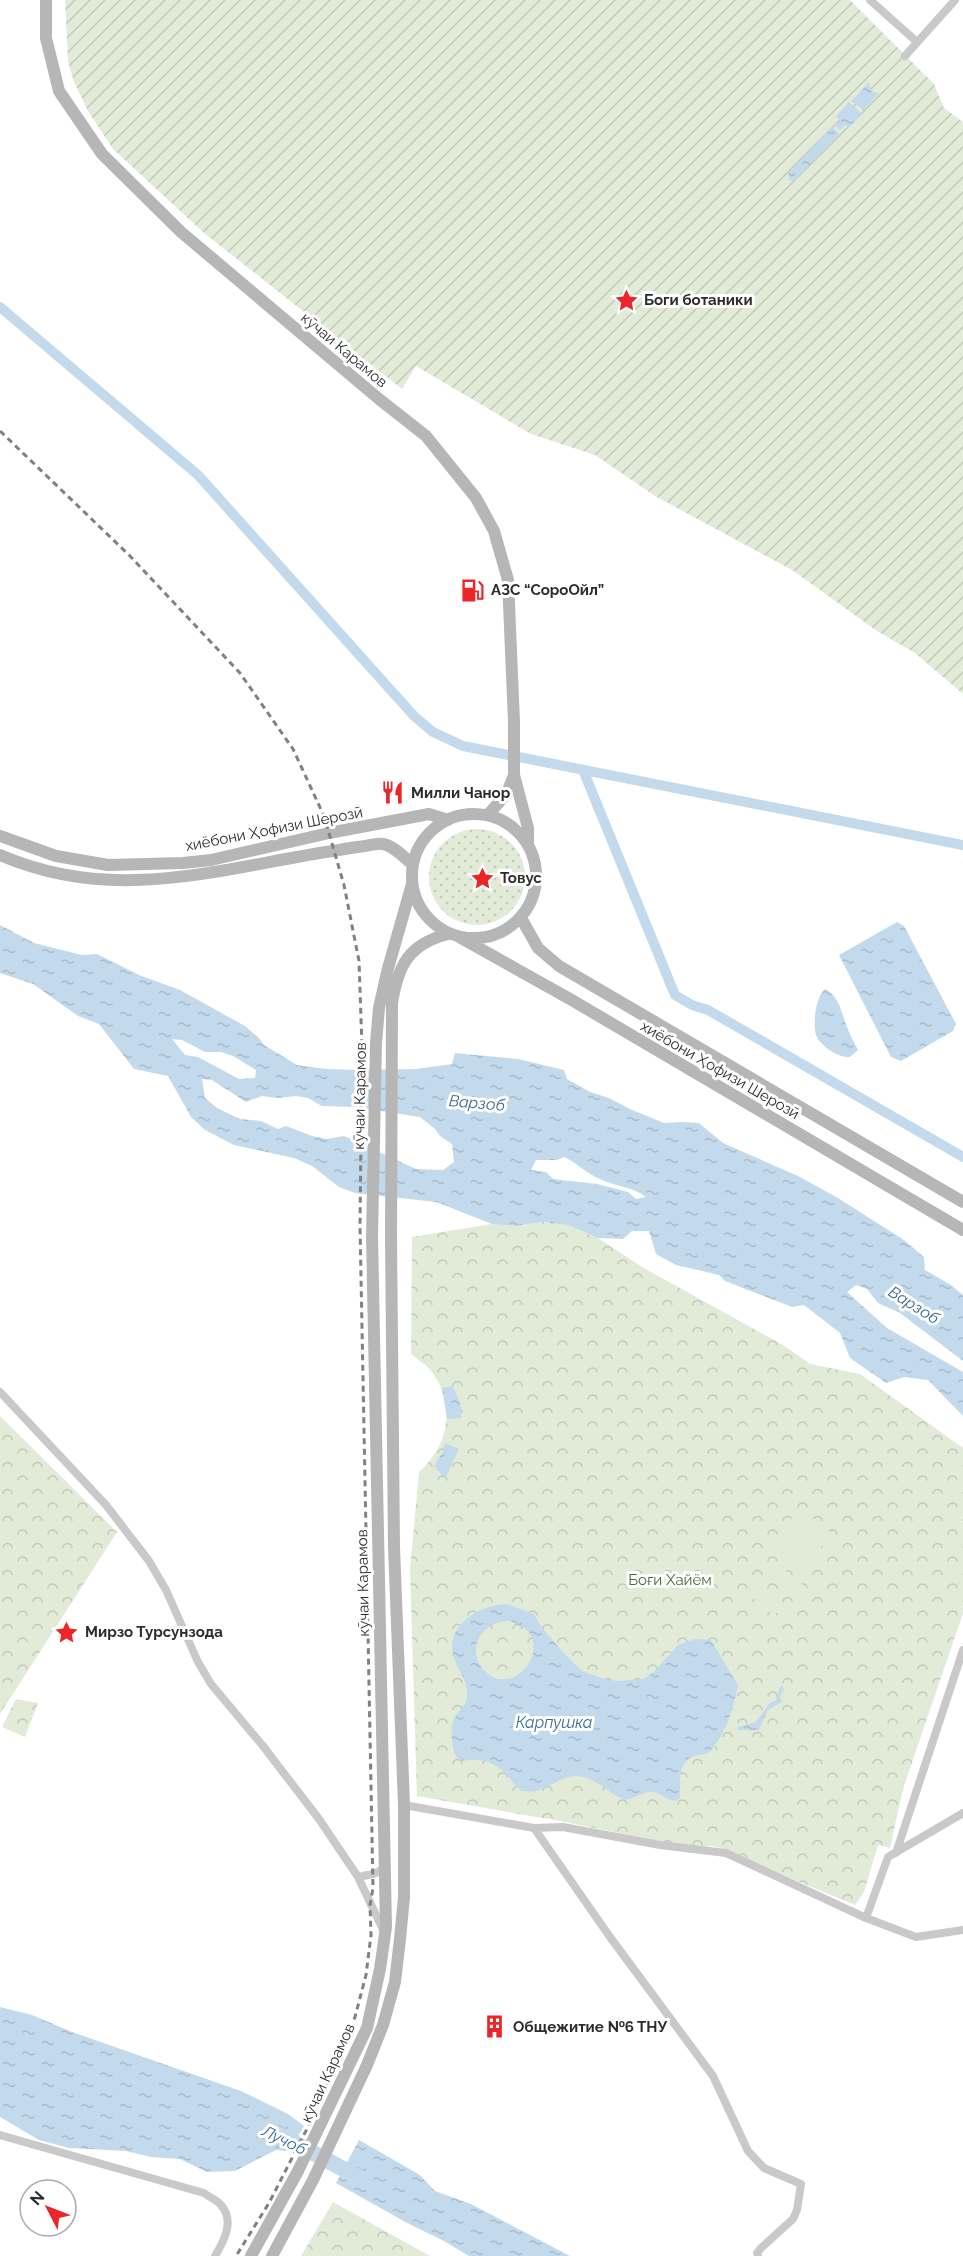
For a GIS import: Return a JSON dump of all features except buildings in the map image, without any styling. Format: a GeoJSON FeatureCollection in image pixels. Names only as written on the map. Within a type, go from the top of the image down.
{"type":"FeatureCollection","features":[{"type":"Feature","properties":{"kind":"main road","name":"кӯчаи Карамов"},"geometry":{"type":"LineString","coordinates":[[46,0],[46,38],[59,92],[102,154],[181,232],[426,436],[476,498],[494,531],[508,580],[514,775],[528,828],[528,844]]}},
{"type":"Feature","properties":{"kind":"main road","name":"кӯчаи Карамов"},"geometry":{"type":"LineString","coordinates":[[488,815],[507,793],[514,775]]}},
{"type":"Feature","properties":{"kind":"main road","name":"хиёбони Ҳофизи Шерозӣ"},"geometry":{"type":"LineString","coordinates":[[0,836],[56,855],[108,865],[183,863],[211,860],[329,833],[429,814],[448,820]]}},
{"type":"Feature","properties":{"kind":"main road","name":"хиёбони Ҳофизи Шерозӣ"},"geometry":{"type":"LineString","coordinates":[[488,815],[474,814],[448,820],[429,834],[416,854],[412,884],[418,904],[430,922],[448,934],[461,938],[570,999],[963,1230]]}},
{"type":"Feature","properties":{"kind":"main road"},"geometry":{"type":"LineString","coordinates":[[488,815],[504,821],[517,831],[528,844],[534,858],[536,882],[530,905],[521,918]]}},
{"type":"Feature","properties":{"kind":"main road","name":"хиёбони Ҳофизи Шерозӣ"},"geometry":{"type":"LineString","coordinates":[[0,855],[53,873],[102,881],[161,880],[383,844],[397,851],[413,865]]}},
{"type":"Feature","properties":{"kind":"main road","name":"кӯчаи Карамов"},"geometry":{"type":"LineString","coordinates":[[251,2256],[298,2171],[367,2028],[385,1935],[386,1868],[372,1236],[376,1043],[379,1008],[387,972],[412,884]]}},
{"type":"Feature","properties":{"kind":"main road","name":"хиёбони Ҳофизи Шерозӣ"},"geometry":{"type":"LineString","coordinates":[[461,938],[478,939],[494,936],[509,929],[521,918],[538,948],[559,966],[963,1202]]}},
{"type":"Feature","properties":{"kind":"main road","name":"кӯчаи Карамов"},"geometry":{"type":"LineString","coordinates":[[272,2256],[347,2112],[383,2025],[395,1982],[404,1897],[404,1805],[394,1547],[392,1003],[401,965],[409,955],[427,941],[448,934]]}},
{"type":"Feature","properties":{"kind":"main road"},"geometry":{"type":"LineString","coordinates":[[381,1709],[399,1709]]}},
{"type":"Feature","properties":{"kind":"street"},"geometry":{"type":"LineString","coordinates":[[870,0],[917,42]]}},
{"type":"Feature","properties":{"kind":"street"},"geometry":{"type":"LineString","coordinates":[[905,56],[955,0]]}},
{"type":"Feature","properties":{"kind":"street"},"geometry":{"type":"LineString","coordinates":[[0,1392],[106,1505],[149,1561],[166,1590],[198,1662],[211,1684],[319,1819],[358,1876],[385,1935]]}},
{"type":"Feature","properties":{"kind":"street"},"geometry":{"type":"LineString","coordinates":[[896,1853],[963,1650]]}},
{"type":"Feature","properties":{"kind":"street"},"geometry":{"type":"LineString","coordinates":[[404,1805],[534,1828],[563,1827],[660,1845],[726,1853],[866,1918],[916,1937],[963,1930]]}},
{"type":"Feature","properties":{"kind":"street"},"geometry":{"type":"LineString","coordinates":[[866,1918],[888,1857],[963,1813]]}},
{"type":"Feature","properties":{"kind":"street"},"geometry":{"type":"LineString","coordinates":[[534,1828],[610,1937],[713,2076],[748,2151],[764,2168],[801,2184],[793,2219],[761,2248],[757,2253],[758,2256]]}},
{"type":"Feature","properties":{"kind":"street"},"geometry":{"type":"LineString","coordinates":[[358,1876],[373,1874],[386,1868]]}},
{"type":"Feature","properties":{"kind":"street"},"geometry":{"type":"LineString","coordinates":[[0,2136],[204,2193],[221,2205],[228,2219],[226,2234],[215,2256]]}},
{"type":"Feature","properties":{"kind":"green space","name":"Боги ботаники"},"geometry":{"type":"Polygon","coordinates":[[[65,0],[850,0],[934,84],[944,108],[963,122],[963,694],[915,653],[877,631],[792,570],[655,496],[595,455],[531,434],[416,366],[402,389],[204,233],[113,149],[88,111],[74,82],[68,61],[65,0]]]}},
{"type":"Feature","properties":{"kind":"green space"},"geometry":{"type":"Polygon","coordinates":[[[477,829],[495,833],[511,843],[521,859],[525,877],[521,895],[511,911],[495,921],[477,925],[459,921],[443,911],[433,895],[429,877],[433,859],[443,843],[459,833],[477,829]]]}},
{"type":"Feature","properties":{"kind":"green space","name":"Боғи Хайём"},"geometry":{"type":"Polygon","coordinates":[[[543,1222],[568,1225],[598,1238],[642,1267],[783,1345],[810,1364],[860,1374],[963,1448],[963,1613],[903,1789],[890,1848],[878,1845],[864,1892],[855,1905],[731,1851],[712,1846],[687,1847],[560,1821],[417,1796],[410,1569],[419,1472],[429,1462],[443,1438],[446,1412],[440,1385],[432,1372],[411,1354],[412,1237],[492,1224],[515,1226],[543,1222]]]}},
{"type":"Feature","properties":{"kind":"green space"},"geometry":{"type":"Polygon","coordinates":[[[0,1416],[117,1532],[0,1714],[0,1416]]]}},
{"type":"Feature","properties":{"kind":"green space"},"geometry":{"type":"Polygon","coordinates":[[[800,1508],[832,1534],[800,1572],[771,1548],[800,1508]]]}},
{"type":"Feature","properties":{"kind":"green space"},"geometry":{"type":"Polygon","coordinates":[[[780,1565],[803,1585],[792,1597],[770,1577],[780,1565]]]}},
{"type":"Feature","properties":{"kind":"green space"},"geometry":{"type":"Polygon","coordinates":[[[762,1584],[784,1604],[774,1616],[751,1596],[762,1584]]]}},
{"type":"Feature","properties":{"kind":"green space"},"geometry":{"type":"Polygon","coordinates":[[[16,1699],[38,1703],[25,1737],[2,1727],[16,1699]]]}},
{"type":"Feature","properties":{"kind":"green space"},"geometry":{"type":"Polygon","coordinates":[[[333,2202],[430,2256],[301,2256],[333,2202]]]}},
{"type":"Feature","properties":{"kind":"water"},"geometry":{"type":"Polygon","coordinates":[[[869,82],[871,91],[879,93],[863,110],[852,101],[869,82]]]}},
{"type":"Feature","properties":{"kind":"water"},"geometry":{"type":"Polygon","coordinates":[[[849,102],[862,114],[849,128],[845,125],[840,130],[836,126],[840,121],[836,116],[849,102]]]}},
{"type":"Feature","properties":{"kind":"water"},"geometry":{"type":"Polygon","coordinates":[[[832,127],[839,134],[795,180],[790,181],[788,174],[832,127]]]}},
{"type":"Feature","properties":{"kind":"water"},"geometry":{"type":"Polygon","coordinates":[[[897,922],[904,926],[956,1024],[953,1031],[901,1061],[891,1057],[839,955],[897,922]]]}},
{"type":"Feature","properties":{"kind":"water","name":"Варзоб"},"geometry":{"type":"Polygon","coordinates":[[[0,925],[34,943],[82,955],[97,954],[139,975],[180,990],[245,1026],[264,1045],[297,1065],[326,1069],[416,1069],[452,1064],[455,1053],[518,1059],[564,1070],[567,1079],[590,1092],[609,1098],[664,1123],[699,1123],[723,1143],[798,1176],[838,1198],[904,1240],[924,1257],[925,1270],[963,1295],[963,1361],[900,1313],[878,1303],[867,1289],[856,1285],[847,1292],[887,1328],[963,1372],[963,1416],[928,1380],[904,1377],[886,1383],[850,1358],[840,1333],[804,1305],[792,1307],[725,1281],[719,1275],[676,1265],[656,1254],[649,1231],[632,1231],[623,1239],[598,1238],[568,1225],[543,1222],[515,1226],[492,1224],[436,1202],[355,1193],[339,1187],[312,1166],[294,1158],[234,1145],[205,1130],[191,1117],[168,1076],[134,1069],[99,1024],[78,1016],[33,984],[0,973],[0,925]],[[172,1039],[185,1055],[198,1057],[239,1079],[255,1078],[256,1070],[233,1056],[221,1052],[205,1052],[182,1040],[172,1039]],[[202,1079],[205,1098],[217,1108],[240,1119],[261,1121],[278,1129],[286,1126],[327,1139],[344,1136],[416,1169],[443,1170],[454,1162],[452,1144],[420,1117],[356,1107],[322,1106],[308,1098],[296,1096],[278,1098],[262,1096],[246,1102],[212,1080],[202,1079]],[[564,1157],[557,1160],[536,1160],[531,1170],[546,1172],[553,1179],[597,1184],[628,1192],[636,1199],[646,1197],[633,1190],[599,1179],[564,1157]]]}},
{"type":"Feature","properties":{"kind":"water"},"geometry":{"type":"Polygon","coordinates":[[[825,989],[837,1001],[858,1050],[850,1057],[840,1056],[830,1050],[821,1043],[816,1035],[816,1011],[819,998],[825,989]]]}},
{"type":"Feature","properties":{"kind":"water"},"geometry":{"type":"Polygon","coordinates":[[[453,1386],[460,1403],[461,1418],[447,1419],[442,1388],[453,1386]]]}},
{"type":"Feature","properties":{"kind":"water"},"geometry":{"type":"Polygon","coordinates":[[[445,1443],[459,1449],[445,1479],[434,1466],[445,1443]]]}},
{"type":"Feature","properties":{"kind":"water","name":"Карпушка"},"geometry":{"type":"Polygon","coordinates":[[[506,1604],[534,1614],[542,1628],[582,1671],[617,1681],[643,1679],[654,1672],[678,1645],[695,1639],[711,1640],[738,1685],[729,1719],[721,1736],[708,1753],[691,1757],[683,1766],[680,1778],[680,1798],[673,1801],[651,1792],[626,1800],[590,1779],[577,1776],[564,1779],[538,1791],[525,1791],[517,1787],[496,1765],[478,1760],[463,1761],[456,1757],[453,1749],[452,1725],[466,1701],[467,1691],[453,1654],[452,1643],[460,1625],[468,1618],[476,1612],[506,1604]],[[509,1621],[501,1622],[486,1629],[481,1635],[477,1641],[477,1657],[480,1665],[492,1677],[505,1679],[517,1675],[527,1666],[533,1653],[533,1641],[526,1629],[509,1621]]]}},
{"type":"Feature","properties":{"kind":"water"},"geometry":{"type":"Polygon","coordinates":[[[782,1685],[784,1690],[780,1696],[782,1702],[768,1710],[759,1730],[737,1730],[738,1727],[756,1722],[769,1704],[776,1700],[782,1685]]]}},
{"type":"Feature","properties":{"kind":"water"},"geometry":{"type":"Polygon","coordinates":[[[0,2007],[32,2015],[72,2032],[241,2091],[288,2114],[304,2126],[290,2151],[276,2150],[235,2171],[207,2172],[180,2159],[151,2157],[126,2151],[69,2148],[39,2140],[0,2117],[0,2007]]]}},
{"type":"Feature","properties":{"kind":"water"},"geometry":{"type":"Polygon","coordinates":[[[359,2140],[420,2175],[435,2191],[471,2204],[570,2256],[469,2256],[407,2223],[336,2183],[359,2140]]]}},
{"type":"Feature","properties":{"kind":"waterway"},"geometry":{"type":"LineString","coordinates":[[0,307],[198,475],[414,716],[433,732],[463,746],[963,845]]}},
{"type":"Feature","properties":{"kind":"waterway"},"geometry":{"type":"LineString","coordinates":[[583,770],[675,995],[692,1005],[708,1010],[963,1157]]}},
{"type":"Feature","properties":{"kind":"waterway","name":"Лучоб"},"geometry":{"type":"LineString","coordinates":[[276,2133],[362,2179]]}},
{"type":"Feature","properties":{"kind":"railway"},"geometry":{"type":"LineString","coordinates":[[0,431],[129,555],[240,673],[293,749],[324,816],[344,885],[359,961],[362,1047],[360,1226],[373,1888],[370,1905],[371,1935],[366,1975],[355,2017],[313,2117],[269,2203],[236,2256]]}},
{"type":"Feature","properties":{"kind":"place","name":"Боги ботаники"},"geometry":{"type":"Point","coordinates":[626,300]}},
{"type":"Feature","properties":{"kind":"place","name":"АЗС “СороОйл”"},"geometry":{"type":"Point","coordinates":[473,590]}},
{"type":"Feature","properties":{"kind":"place","name":"Милли Чанор"},"geometry":{"type":"Point","coordinates":[393,793]}},
{"type":"Feature","properties":{"kind":"place","name":"Товус"},"geometry":{"type":"Point","coordinates":[482,878]}},
{"type":"Feature","properties":{"kind":"place","name":"Мирзо Турсунзода"},"geometry":{"type":"Point","coordinates":[67,1632]}},
{"type":"Feature","properties":{"kind":"place","name":"Общежитие №6 ТНУ"},"geometry":{"type":"Point","coordinates":[495,2027]}}]}
